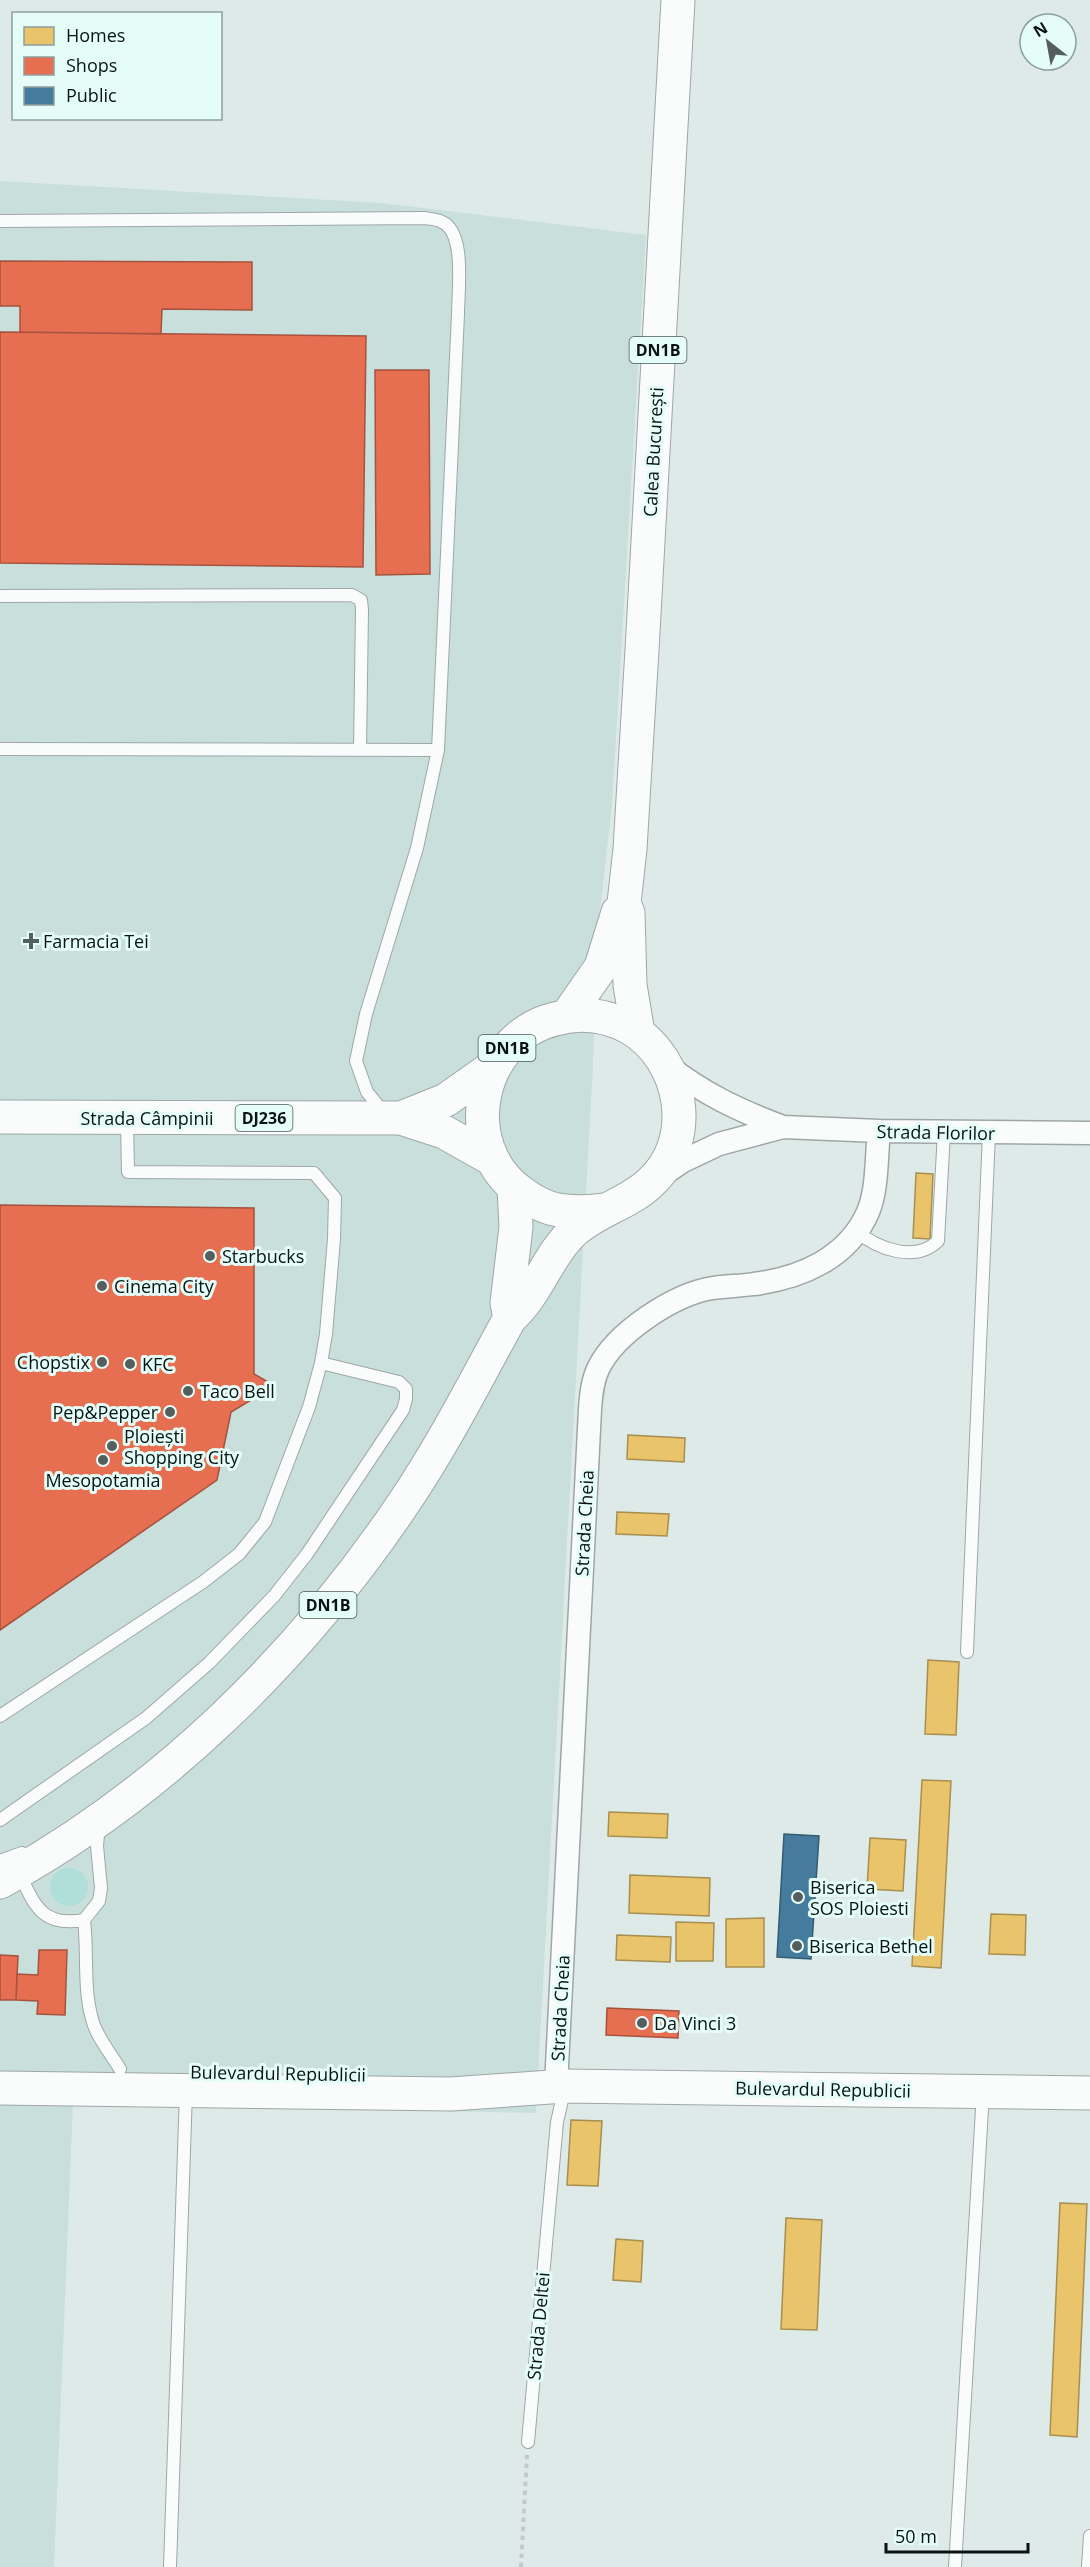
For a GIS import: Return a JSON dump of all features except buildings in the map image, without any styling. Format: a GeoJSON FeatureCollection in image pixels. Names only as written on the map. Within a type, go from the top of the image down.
{"type":"FeatureCollection","features":[{"type":"Feature","properties":{"kind":"main road","name":"Calea București"},"geometry":{"type":"LineString","coordinates":[[624,903],[630,849],[642,650],[678,0]]}},
{"type":"Feature","properties":{"kind":"main road","name":"DN1B"},"geometry":{"type":"LineString","coordinates":[[567,1016],[601,967],[618,912],[624,903]]}},
{"type":"Feature","properties":{"kind":"main road","name":"DN1B"},"geometry":{"type":"LineString","coordinates":[[624,903],[628,913],[630,992],[638,1033]]}},
{"type":"Feature","properties":{"kind":"main road","name":"DN1B"},"geometry":{"type":"LineString","coordinates":[[6,1871],[89,1826],[144,1786],[200,1739],[286,1654],[363,1563],[403,1505],[438,1449],[510,1318],[522,1308],[561,1245],[575,1230],[603,1210],[629,1199],[651,1183],[664,1166],[674,1147],[679,1126],[677,1095],[667,1065],[654,1047],[638,1033],[604,1018],[567,1016],[545,1022],[525,1032],[507,1047],[494,1066],[482,1103],[482,1122],[492,1159],[514,1188],[534,1201],[556,1210],[580,1213],[603,1210]]}},
{"type":"Feature","properties":{"kind":"main road","name":"DJ236"},"geometry":{"type":"LineString","coordinates":[[395,1118],[446,1100],[494,1066]]}},
{"type":"Feature","properties":{"kind":"main road","name":"Strada Câmpinii"},"geometry":{"type":"LineString","coordinates":[[0,1117],[395,1118]]}},
{"type":"Feature","properties":{"kind":"main road","name":"DJ236"},"geometry":{"type":"LineString","coordinates":[[395,1118],[444,1132],[492,1159]]}},
{"type":"Feature","properties":{"kind":"main road"},"geometry":{"type":"LineString","coordinates":[[510,1318],[507,1303],[516,1227],[514,1188]]}},
{"type":"Feature","properties":{"kind":"main road","name":"Bulevardul Republicii"},"geometry":{"type":"LineString","coordinates":[[0,2067],[451,2077],[561,2086],[983,2091],[1085,2098]]}},
{"type":"Feature","properties":{"kind":"main road","name":"Bulevardul Republicii"},"geometry":{"type":"LineString","coordinates":[[0,2088],[451,2094],[561,2086]]}},
{"type":"Feature","properties":{"kind":"street"},"geometry":{"type":"LineString","coordinates":[[667,1065],[691,1084],[728,1105],[783,1127]]}},
{"type":"Feature","properties":{"kind":"street"},"geometry":{"type":"LineString","coordinates":[[651,1183],[683,1161],[719,1144],[783,1127]]}},
{"type":"Feature","properties":{"kind":"street","name":"Strada Florilor"},"geometry":{"type":"LineString","coordinates":[[783,1127],[879,1131],[1090,1133]]}},
{"type":"Feature","properties":{"kind":"street","name":"Strada Cheia"},"geometry":{"type":"LineString","coordinates":[[561,2086],[590,1410],[597,1371],[607,1353],[622,1337],[678,1300],[712,1288],[755,1284],[790,1277],[818,1266],[841,1249],[868,1212],[873,1190],[879,1131]]}},
{"type":"Feature","properties":{"kind":"lane"},"geometry":{"type":"LineString","coordinates":[[0,221],[424,218],[443,222],[455,233],[458,253],[458,314],[438,750],[417,848],[366,1014],[356,1061],[367,1092],[395,1118]]}},
{"type":"Feature","properties":{"kind":"lane"},"geometry":{"type":"LineString","coordinates":[[0,596],[352,595],[361,600],[362,609],[360,750]]}},
{"type":"Feature","properties":{"kind":"lane"},"geometry":{"type":"LineString","coordinates":[[0,749],[438,750]]}},
{"type":"Feature","properties":{"kind":"lane"},"geometry":{"type":"LineString","coordinates":[[0,1716],[203,1582],[226,1566],[252,1541],[265,1522],[309,1407],[321,1363],[332,1269],[335,1198],[314,1173],[128,1172],[127,1119]]}},
{"type":"Feature","properties":{"kind":"lane"},"geometry":{"type":"LineString","coordinates":[[856,1231],[885,1250],[918,1252],[932,1247],[938,1241],[944,1132]]}},
{"type":"Feature","properties":{"kind":"lane"},"geometry":{"type":"LineString","coordinates":[[967,1652],[989,1133]]}},
{"type":"Feature","properties":{"kind":"lane"},"geometry":{"type":"LineString","coordinates":[[0,1820],[146,1718],[179,1690],[267,1603],[307,1554],[386,1439],[403,1410],[406,1399],[406,1389],[399,1382],[321,1363]]}},
{"type":"Feature","properties":{"kind":"lane"},"geometry":{"type":"LineString","coordinates":[[89,1826],[97,1846],[101,1888],[99,1901],[84,1920],[88,1950],[87,1989],[92,2022],[120,2069]]}},
{"type":"Feature","properties":{"kind":"lane"},"geometry":{"type":"LineString","coordinates":[[6,1871],[44,1916],[56,1921],[84,1920]]}},
{"type":"Feature","properties":{"kind":"lane","name":"Strada Deltei"},"geometry":{"type":"LineString","coordinates":[[528,2442],[561,2086]]}},
{"type":"Feature","properties":{"kind":"lane"},"geometry":{"type":"LineString","coordinates":[[170,2567],[186,2089]]}},
{"type":"Feature","properties":{"kind":"lane"},"geometry":{"type":"LineString","coordinates":[[954,2567],[983,2091]]}},
{"type":"Feature","properties":{"kind":"lane"},"geometry":{"type":"LineString","coordinates":[[1088,2567],[1090,2536]]}},
{"type":"Feature","properties":{"kind":"path"},"geometry":{"type":"LineString","coordinates":[[521,2567],[528,2442]]}},
{"type":"Feature","properties":{"kind":"shaded area"},"geometry":{"type":"Polygon","coordinates":[[[0,181],[381,203],[646,235],[612,804],[597,937],[593,1065],[536,2113],[73,2104],[54,2567],[0,2567],[0,181]]]}},
{"type":"Feature","properties":{"kind":"shaded area"},"geometry":{"type":"Polygon","coordinates":[[[69,1868],[83,1873],[88,1887],[83,1901],[69,1906],[55,1901],[50,1887],[55,1873],[69,1868]]]}},
{"type":"Feature","properties":{"kind":"place","name":"Farmacia Tei"},"geometry":{"type":"Point","coordinates":[31,941]}},
{"type":"Feature","properties":{"kind":"place","name":"Starbucks"},"geometry":{"type":"Point","coordinates":[210,1256]}},
{"type":"Feature","properties":{"kind":"place","name":"Cinema City"},"geometry":{"type":"Point","coordinates":[102,1286]}},
{"type":"Feature","properties":{"kind":"place","name":"Chopstix"},"geometry":{"type":"Point","coordinates":[102,1362]}},
{"type":"Feature","properties":{"kind":"place","name":"KFC"},"geometry":{"type":"Point","coordinates":[130,1364]}},
{"type":"Feature","properties":{"kind":"place","name":"Taco Bell"},"geometry":{"type":"Point","coordinates":[188,1391]}},
{"type":"Feature","properties":{"kind":"place","name":"Pep&Pepper"},"geometry":{"type":"Point","coordinates":[170,1412]}},
{"type":"Feature","properties":{"kind":"place","name":"Ploiești Shopping City"},"geometry":{"type":"Point","coordinates":[112,1446]}},
{"type":"Feature","properties":{"kind":"place","name":"Mesopotamia"},"geometry":{"type":"Point","coordinates":[103,1460]}},
{"type":"Feature","properties":{"kind":"place","name":"Biserica SOS Ploiesti"},"geometry":{"type":"Point","coordinates":[798,1897]}},
{"type":"Feature","properties":{"kind":"place","name":"Biserica Bethel"},"geometry":{"type":"Point","coordinates":[797,1946]}},
{"type":"Feature","properties":{"kind":"place","name":"Da Vinci 3"},"geometry":{"type":"Point","coordinates":[642,2023]}}]}
